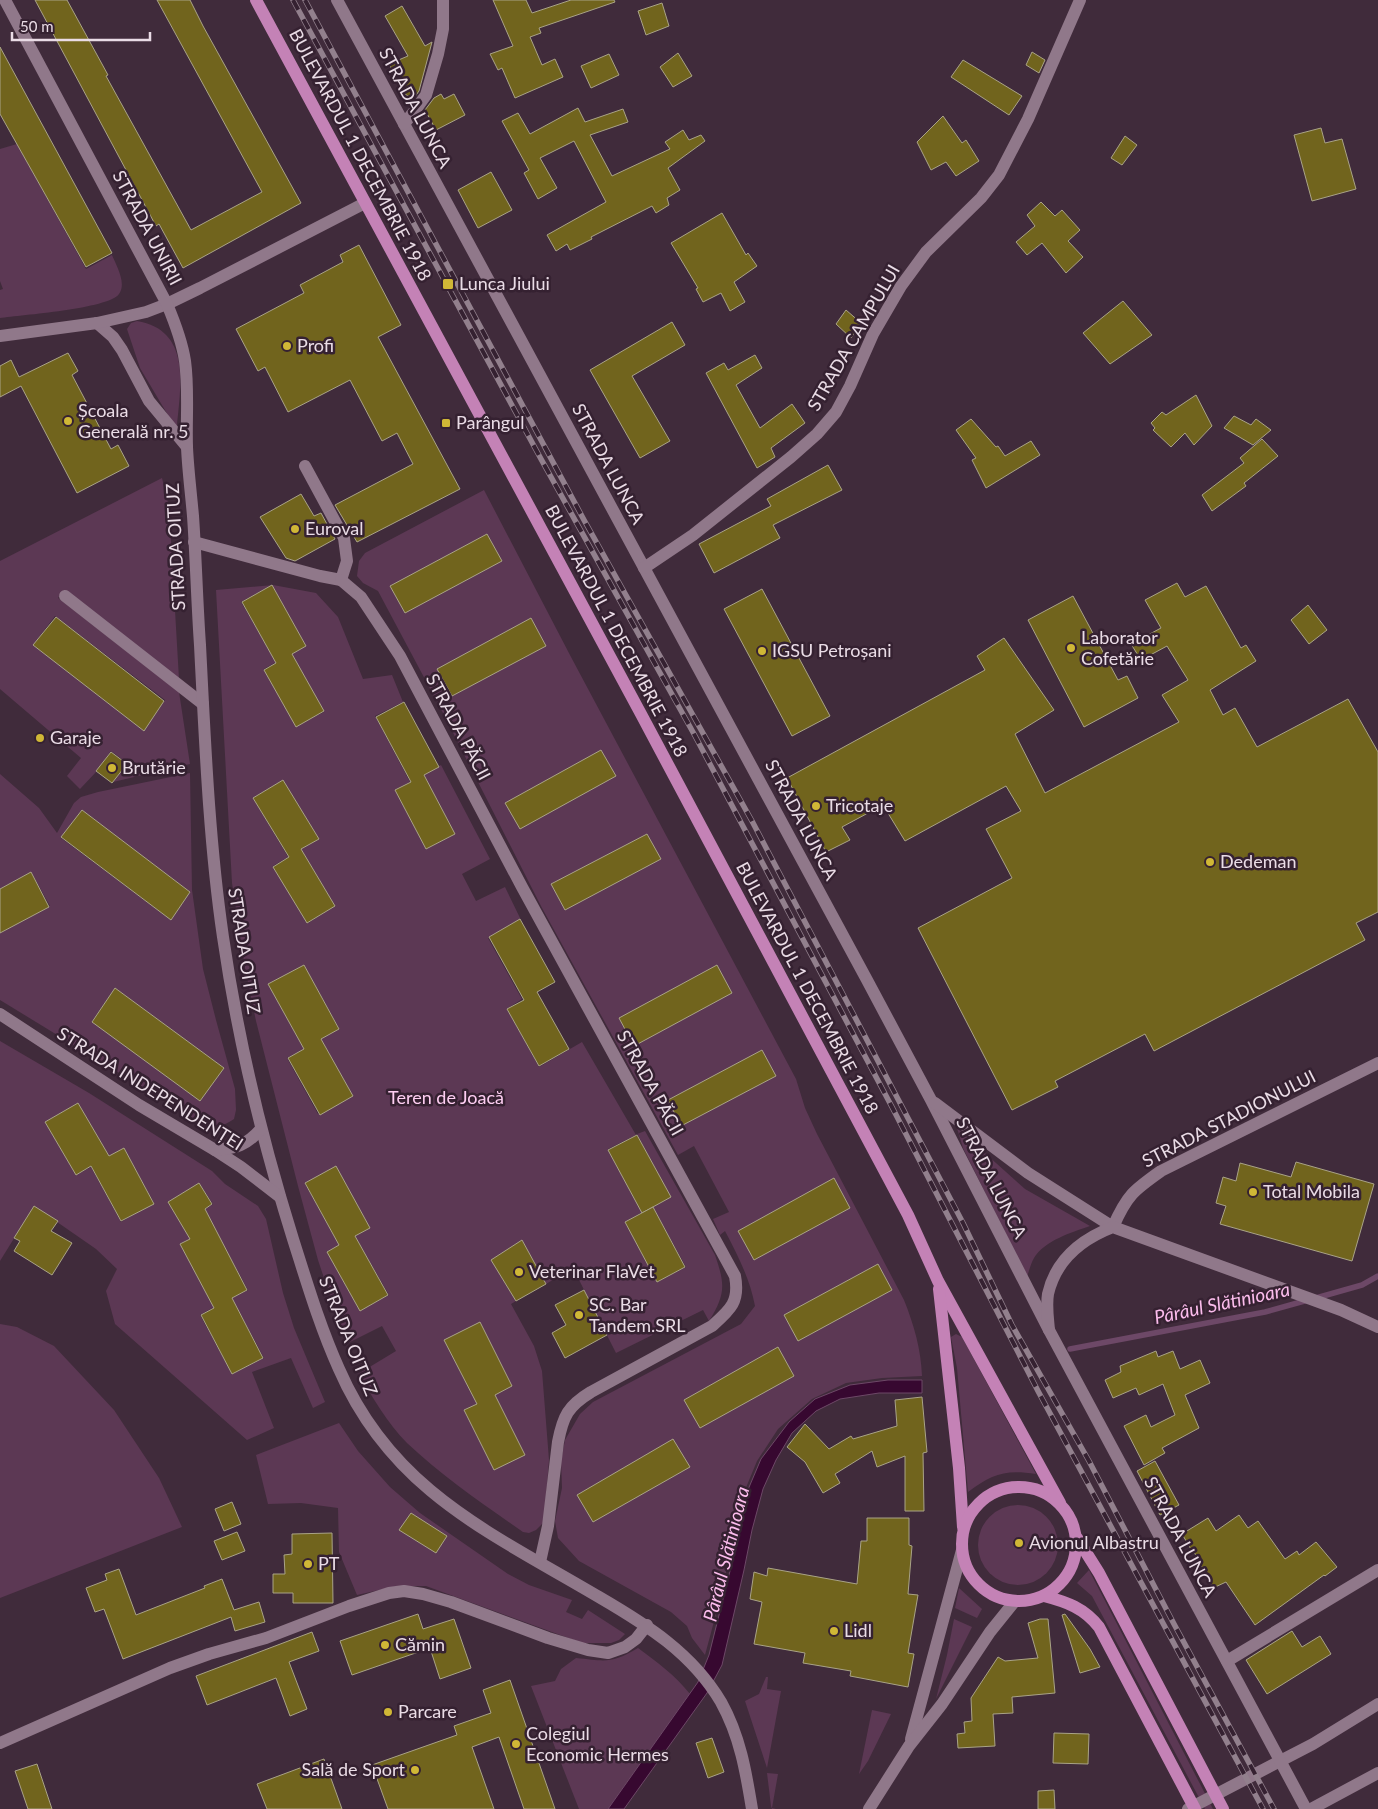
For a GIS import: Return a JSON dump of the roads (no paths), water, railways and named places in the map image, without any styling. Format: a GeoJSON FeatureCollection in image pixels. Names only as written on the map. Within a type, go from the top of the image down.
{"type":"FeatureCollection","features":[{"type":"Feature","properties":{"kind":"main road","name":"BULEVARDUL 1 DECEMBRIE 1918"},"geometry":{"type":"LineString","coordinates":[[256,0],[637,705],[904,1206],[938,1281],[1060,1502]]}},
{"type":"Feature","properties":{"kind":"main road","name":"BULEVARDUL 1 DECEMBRIE 1918"},"geometry":{"type":"LineString","coordinates":[[938,1281],[948,1357],[963,1530]]}},
{"type":"Feature","properties":{"kind":"main road"},"geometry":{"type":"LineString","coordinates":[[1023,1487],[1043,1492],[1060,1502],[1074,1525],[1077,1538],[1076,1552],[1069,1572],[1056,1588],[1044,1596],[1015,1602],[996,1597],[979,1586],[967,1570],[962,1550],[963,1530],[972,1512],[986,1497],[1004,1489],[1023,1487]]}},
{"type":"Feature","properties":{"kind":"main road"},"geometry":{"type":"LineString","coordinates":[[1077,1538],[1099,1573],[1223,1809]]}},
{"type":"Feature","properties":{"kind":"main road"},"geometry":{"type":"LineString","coordinates":[[1044,1596],[1073,1604],[1099,1626],[1195,1809]]}},
{"type":"Feature","properties":{"kind":"street","name":"STRADA UNIRII"},"geometry":{"type":"LineString","coordinates":[[4,0],[167,304],[364,202]]}},
{"type":"Feature","properties":{"kind":"street","name":"STRADA LUNCA"},"geometry":{"type":"LineString","coordinates":[[337,0],[931,1100],[1049,1330],[1306,1809]]}},
{"type":"Feature","properties":{"kind":"street"},"geometry":{"type":"LineString","coordinates":[[404,124],[426,94],[433,72],[443,29],[443,0]]}},
{"type":"Feature","properties":{"kind":"street","name":"STRADA CAMPULUI"},"geometry":{"type":"LineString","coordinates":[[644,568],[693,535],[768,476],[817,434],[836,412],[850,386],[873,334],[900,286],[926,252],[981,198],[999,175],[1028,119],[1080,0]]}},
{"type":"Feature","properties":{"kind":"street"},"geometry":{"type":"LineString","coordinates":[[0,336],[97,323],[146,312],[167,304]]}},
{"type":"Feature","properties":{"kind":"street","name":"STRADA OITUZ"},"geometry":{"type":"LineString","coordinates":[[167,304],[178,330],[184,357],[188,402],[188,448],[203,704],[217,891],[223,938],[236,1014],[261,1129],[280,1197],[337,1366],[354,1402],[376,1436],[403,1466],[456,1511],[492,1536],[647,1625],[678,1649],[698,1670],[730,1718],[741,1748],[752,1809]]}},
{"type":"Feature","properties":{"kind":"street"},"geometry":{"type":"LineString","coordinates":[[97,323],[122,350],[149,400],[188,448]]}},
{"type":"Feature","properties":{"kind":"street"},"geometry":{"type":"LineString","coordinates":[[305,466],[344,538],[347,561],[341,580]]}},
{"type":"Feature","properties":{"kind":"street","name":"STRADA PĂCII"},"geometry":{"type":"LineString","coordinates":[[194,542],[341,580],[361,597],[400,656],[522,888],[735,1276],[737,1287],[733,1305],[712,1326],[591,1392],[578,1400],[569,1409],[561,1428],[558,1442],[548,1526],[540,1562]]}},
{"type":"Feature","properties":{"kind":"street"},"geometry":{"type":"LineString","coordinates":[[65,596],[203,704]]}},
{"type":"Feature","properties":{"kind":"street","name":"STRADA INDEPENDENȚEI"},"geometry":{"type":"LineString","coordinates":[[0,1014],[139,1105],[215,1150],[280,1197]]}},
{"type":"Feature","properties":{"kind":"street","name":"STRADA STADIONULUI"},"geometry":{"type":"LineString","coordinates":[[1113,1226],[1123,1204],[1136,1188],[1161,1171],[1378,1063]]}},
{"type":"Feature","properties":{"kind":"street"},"geometry":{"type":"LineString","coordinates":[[931,1100],[1028,1173],[1113,1226],[1341,1310],[1378,1327]]}},
{"type":"Feature","properties":{"kind":"street"},"geometry":{"type":"LineString","coordinates":[[215,1150],[241,1146],[252,1140],[261,1129]]}},
{"type":"Feature","properties":{"kind":"street"},"geometry":{"type":"LineString","coordinates":[[1049,1330],[1048,1294],[1061,1264],[1081,1243],[1113,1226]]}},
{"type":"Feature","properties":{"kind":"street"},"geometry":{"type":"LineString","coordinates":[[909,1746],[962,1550]]}},
{"type":"Feature","properties":{"kind":"street"},"geometry":{"type":"LineString","coordinates":[[1227,1661],[1378,1570]]}},
{"type":"Feature","properties":{"kind":"street"},"geometry":{"type":"LineString","coordinates":[[0,1743],[170,1668],[209,1654],[266,1638],[349,1606],[404,1591],[451,1602],[548,1638],[588,1650],[608,1653],[625,1647],[636,1639],[647,1625]]}},
{"type":"Feature","properties":{"kind":"street"},"geometry":{"type":"LineString","coordinates":[[869,1809],[909,1746],[942,1704],[990,1632],[1015,1602]]}},
{"type":"Feature","properties":{"kind":"street"},"geometry":{"type":"LineString","coordinates":[[1188,1809],[1313,1744],[1378,1704]]}},
{"type":"Feature","properties":{"kind":"street"},"geometry":{"type":"LineString","coordinates":[[1311,1809],[1378,1773]]}},
{"type":"Feature","properties":{"kind":"waterway","name":"Pârâul Slătinioara"},"geometry":{"type":"LineString","coordinates":[[1316,1298],[1362,1285],[1378,1276]]}},
{"type":"Feature","properties":{"kind":"waterway","name":"Pârâul Slătinioara"},"geometry":{"type":"LineString","coordinates":[[1070,1349],[1265,1312],[1308,1300]]}},
{"type":"Feature","properties":{"kind":"railway"},"geometry":{"type":"LineString","coordinates":[[293,0],[541,459],[694,734],[892,1107],[1038,1391],[1263,1809]]}},
{"type":"Feature","properties":{"kind":"railway"},"geometry":{"type":"LineString","coordinates":[[305,0],[584,520],[752,821],[963,1223],[1012,1325],[1089,1461],[1274,1809]]}},
{"type":"Feature","properties":{"kind":"place","name":"Lunca Jiului"},"geometry":{"type":"Point","coordinates":[448,284]}},
{"type":"Feature","properties":{"kind":"place","name":"Profi"},"geometry":{"type":"Point","coordinates":[287,346]}},
{"type":"Feature","properties":{"kind":"place","name":"Școala Generală nr. 5"},"geometry":{"type":"Point","coordinates":[68,421]}},
{"type":"Feature","properties":{"kind":"place","name":"Parângul"},"geometry":{"type":"Point","coordinates":[446,423]}},
{"type":"Feature","properties":{"kind":"place","name":"Euroval"},"geometry":{"type":"Point","coordinates":[295,529]}},
{"type":"Feature","properties":{"kind":"place","name":"Laborator Cofetărie"},"geometry":{"type":"Point","coordinates":[1071,648]}},
{"type":"Feature","properties":{"kind":"place","name":"IGSU Petroșani"},"geometry":{"type":"Point","coordinates":[762,651]}},
{"type":"Feature","properties":{"kind":"place","name":"Garaje"},"geometry":{"type":"Point","coordinates":[40,738]}},
{"type":"Feature","properties":{"kind":"place","name":"Brutărie"},"geometry":{"type":"Point","coordinates":[112,768]}},
{"type":"Feature","properties":{"kind":"place","name":"Tricotaje"},"geometry":{"type":"Point","coordinates":[816,806]}},
{"type":"Feature","properties":{"kind":"place","name":"Dedeman"},"geometry":{"type":"Point","coordinates":[1210,862]}},
{"type":"Feature","properties":{"kind":"place","name":"Total Mobila"},"geometry":{"type":"Point","coordinates":[1253,1192]}},
{"type":"Feature","properties":{"kind":"place","name":"Veterinar FlaVet"},"geometry":{"type":"Point","coordinates":[519,1272]}},
{"type":"Feature","properties":{"kind":"place","name":"SC. Bar Tandem.SRL"},"geometry":{"type":"Point","coordinates":[579,1315]}},
{"type":"Feature","properties":{"kind":"place","name":"Avionul Albastru"},"geometry":{"type":"Point","coordinates":[1019,1543]}},
{"type":"Feature","properties":{"kind":"place","name":"PT"},"geometry":{"type":"Point","coordinates":[308,1564]}},
{"type":"Feature","properties":{"kind":"place","name":"Lidl"},"geometry":{"type":"Point","coordinates":[834,1631]}},
{"type":"Feature","properties":{"kind":"place","name":"Cămin"},"geometry":{"type":"Point","coordinates":[385,1645]}},
{"type":"Feature","properties":{"kind":"place","name":"Parcare"},"geometry":{"type":"Point","coordinates":[388,1712]}},
{"type":"Feature","properties":{"kind":"place","name":"Colegiul Economic Hermes"},"geometry":{"type":"Point","coordinates":[516,1744]}},
{"type":"Feature","properties":{"kind":"place","name":"Sală de Sport"},"geometry":{"type":"Point","coordinates":[415,1770]}},
{"type":"Feature","properties":{"kind":"park label","name":"Teren de Joacă"},"geometry":{"type":"Point","coordinates":[446,1098]}}]}
